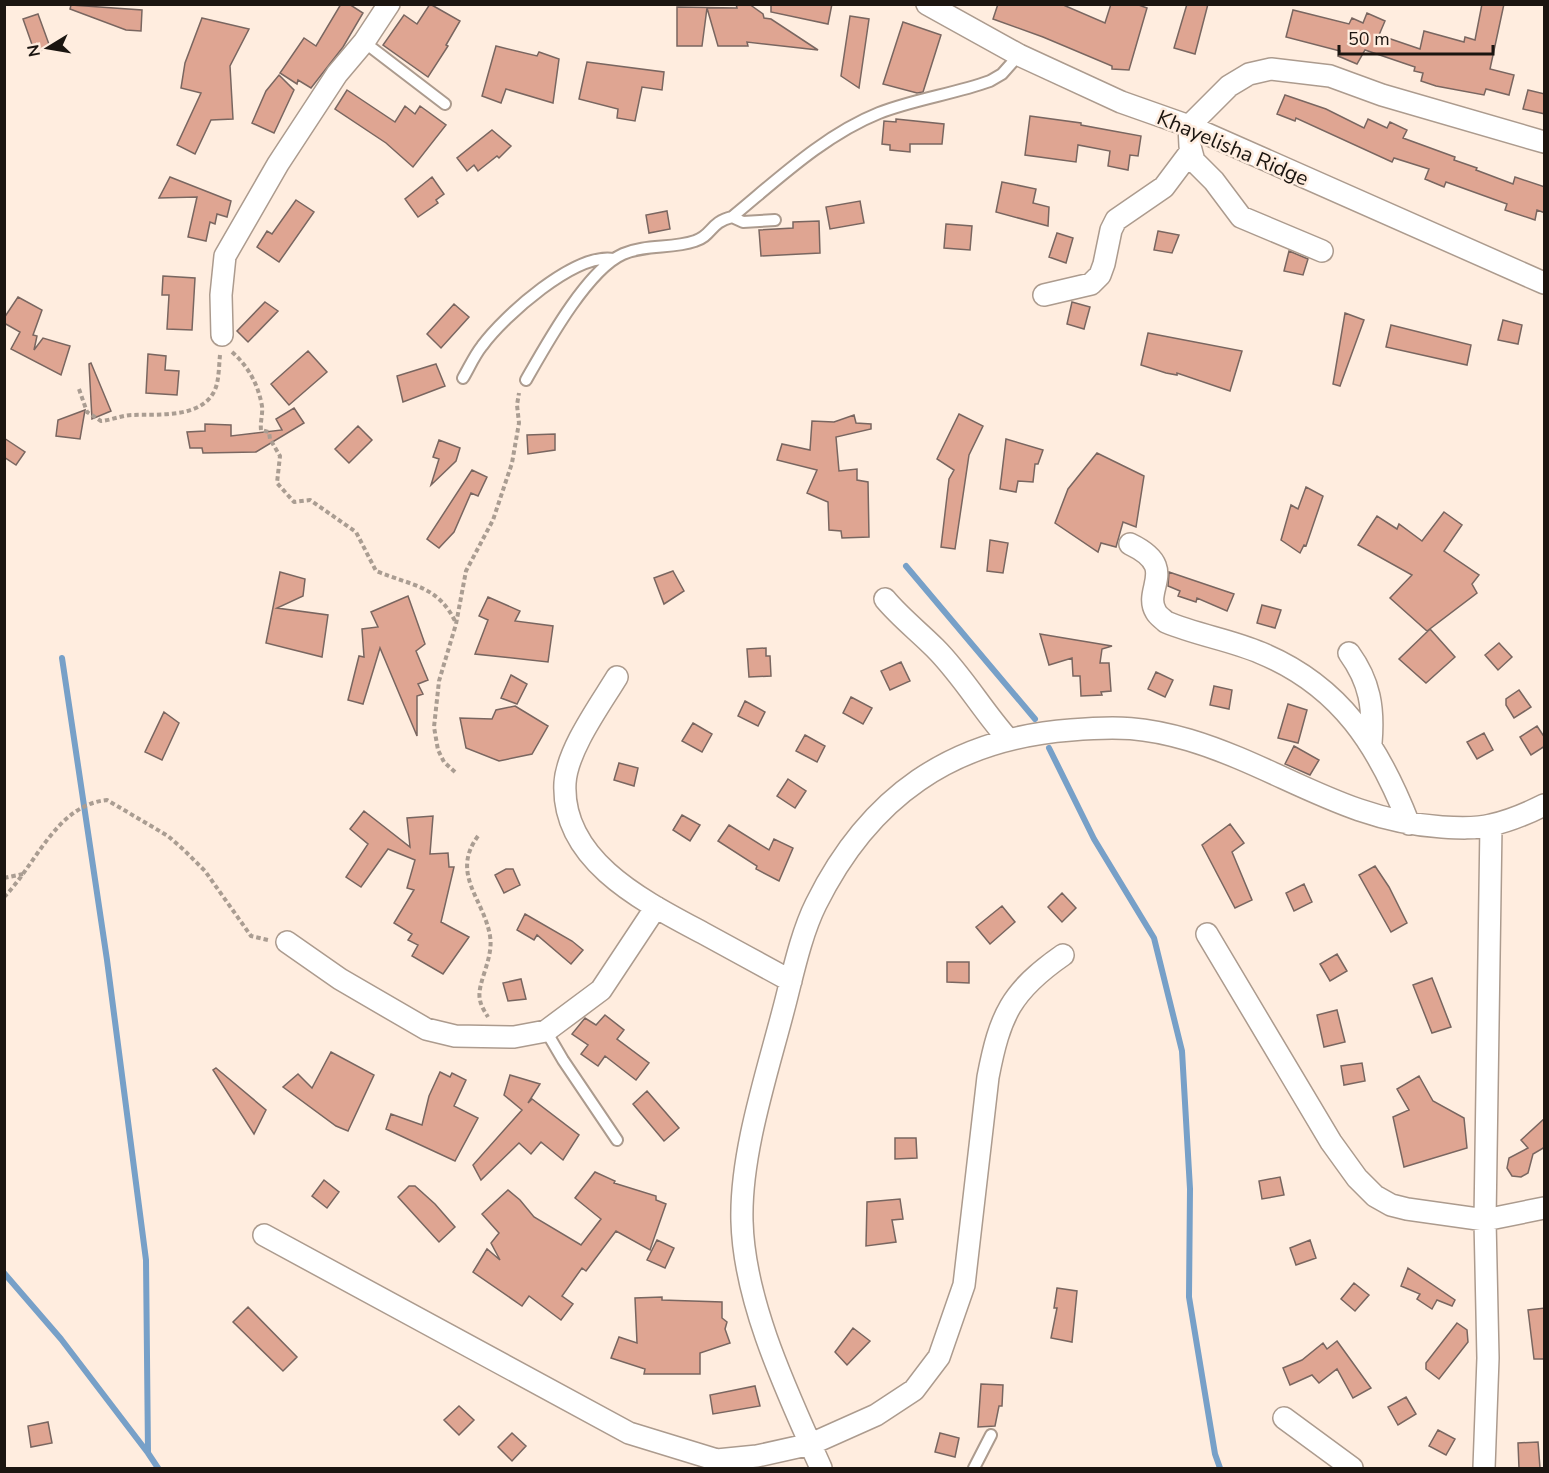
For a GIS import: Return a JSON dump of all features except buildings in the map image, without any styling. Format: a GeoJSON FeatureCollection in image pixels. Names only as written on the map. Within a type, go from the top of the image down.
{"type":"FeatureCollection","features":[{"type":"Feature","properties":{"kind":"street"},"geometry":{"type":"LineString","coordinates":[[222,335],[221,295],[225,256],[278,164],[337,74],[364,42],[389,4]]}},
{"type":"Feature","properties":{"kind":"street","name":"Khayelisha Ridge"},"geometry":{"type":"LineString","coordinates":[[927,4],[1019,56],[1121,102],[1189,126],[1545,283]]}},
{"type":"Feature","properties":{"kind":"street"},"geometry":{"type":"LineString","coordinates":[[1323,251],[1241,217],[1214,181],[1194,161],[1189,126],[1229,86],[1249,74],[1271,69],[1329,76],[1382,95],[1545,142]]}},
{"type":"Feature","properties":{"kind":"street"},"geometry":{"type":"LineString","coordinates":[[1044,295],[1091,284],[1104,264],[1111,230],[1116,220],[1164,187],[1191,151]]}},
{"type":"Feature","properties":{"kind":"street"},"geometry":{"type":"LineString","coordinates":[[1130,544],[1149,558],[1158,572],[1152,602],[1155,612],[1166,622],[1282,662],[1334,699],[1371,743],[1393,783],[1409,824]]}},
{"type":"Feature","properties":{"kind":"street"},"geometry":{"type":"LineString","coordinates":[[885,598],[903,620],[936,648],[1008,739]]}},
{"type":"Feature","properties":{"kind":"street"},"geometry":{"type":"LineString","coordinates":[[1348,653],[1366,680],[1371,696],[1371,743]]}},
{"type":"Feature","properties":{"kind":"street"},"geometry":{"type":"LineString","coordinates":[[617,677],[576,750],[565,781],[566,803],[581,842],[594,860],[614,879],[656,907],[791,981]]}},
{"type":"Feature","properties":{"kind":"street"},"geometry":{"type":"LineString","coordinates":[[821,1468],[759,1316],[746,1265],[742,1219],[748,1155],[791,981],[814,907],[841,859],[897,795],[931,769],[1008,739],[1032,733],[1137,727],[1237,755],[1340,805],[1409,824],[1461,828],[1491,825],[1545,805]]}},
{"type":"Feature","properties":{"kind":"street"},"geometry":{"type":"LineString","coordinates":[[1484,1468],[1488,1358],[1485,1220],[1491,825]]}},
{"type":"Feature","properties":{"kind":"street"},"geometry":{"type":"LineString","coordinates":[[287,942],[340,979],[426,1029],[455,1036],[492,1038],[546,1031],[601,990],[656,907]]}},
{"type":"Feature","properties":{"kind":"street"},"geometry":{"type":"LineString","coordinates":[[1207,934],[1331,1142],[1357,1178],[1376,1196],[1391,1205],[1485,1220],[1545,1208]]}},
{"type":"Feature","properties":{"kind":"street"},"geometry":{"type":"LineString","coordinates":[[264,1235],[629,1433],[717,1460],[757,1456],[811,1444],[876,1415],[914,1390],[939,1357],[964,1285],[988,1077],[994,1045],[1006,1012],[1020,989],[1063,955]]}},
{"type":"Feature","properties":{"kind":"street"},"geometry":{"type":"LineString","coordinates":[[1284,1419],[1352,1468]]}},
{"type":"Feature","properties":{"kind":"lane"},"geometry":{"type":"LineString","coordinates":[[364,42],[445,104]]}},
{"type":"Feature","properties":{"kind":"lane"},"geometry":{"type":"LineString","coordinates":[[732,218],[801,161],[860,122],[900,106],[990,81],[1002,74],[1019,56]]}},
{"type":"Feature","properties":{"kind":"lane"},"geometry":{"type":"LineString","coordinates":[[526,380],[567,313],[593,278],[614,259],[633,251],[699,240],[720,220],[732,218],[743,222],[775,220]]}},
{"type":"Feature","properties":{"kind":"lane"},"geometry":{"type":"LineString","coordinates":[[463,378],[481,346],[505,319],[534,295],[576,268],[602,257],[614,259]]}},
{"type":"Feature","properties":{"kind":"lane"},"geometry":{"type":"LineString","coordinates":[[546,1031],[575,1079],[617,1140]]}},
{"type":"Feature","properties":{"kind":"lane"},"geometry":{"type":"LineString","coordinates":[[974,1468],[991,1435]]}},
{"type":"Feature","properties":{"kind":"path"},"geometry":{"type":"LineString","coordinates":[[79,389],[87,412],[101,421],[129,415],[171,414],[196,409],[207,402],[216,388],[222,335]]}},
{"type":"Feature","properties":{"kind":"path"},"geometry":{"type":"LineString","coordinates":[[222,335],[229,349],[247,367],[254,379],[262,408],[261,430],[269,432],[270,439],[280,456],[279,486],[294,502],[310,500],[356,532],[376,571],[436,595],[448,606],[456,624]]}},
{"type":"Feature","properties":{"kind":"path"},"geometry":{"type":"LineString","coordinates":[[455,772],[444,762],[438,750],[434,727],[439,681],[456,624],[466,571],[493,520],[510,471],[519,423],[518,396],[526,380]]}},
{"type":"Feature","properties":{"kind":"path"},"geometry":{"type":"LineString","coordinates":[[4,897],[24,874],[44,842],[61,825],[75,812],[96,801],[107,800],[168,836],[185,851],[205,871],[250,936],[260,940],[287,942]]}},
{"type":"Feature","properties":{"kind":"path"},"geometry":{"type":"LineString","coordinates":[[478,836],[466,861],[471,887],[490,937],[489,964],[480,1000],[491,1023],[492,1038]]}},
{"type":"Feature","properties":{"kind":"path"},"geometry":{"type":"LineString","coordinates":[[4,878],[24,874]]}},
{"type":"Feature","properties":{"kind":"waterway"},"geometry":{"type":"LineString","coordinates":[[906,566],[1035,719]]}},
{"type":"Feature","properties":{"kind":"waterway"},"geometry":{"type":"LineString","coordinates":[[62,658],[107,960],[146,1260],[148,1453],[158,1468]]}},
{"type":"Feature","properties":{"kind":"waterway"},"geometry":{"type":"LineString","coordinates":[[1049,748],[1094,839],[1154,938],[1182,1051],[1190,1189],[1189,1297],[1215,1454],[1220,1468]]}},
{"type":"Feature","properties":{"kind":"waterway"},"geometry":{"type":"LineString","coordinates":[[4,1273],[61,1339],[148,1453]]}}]}
